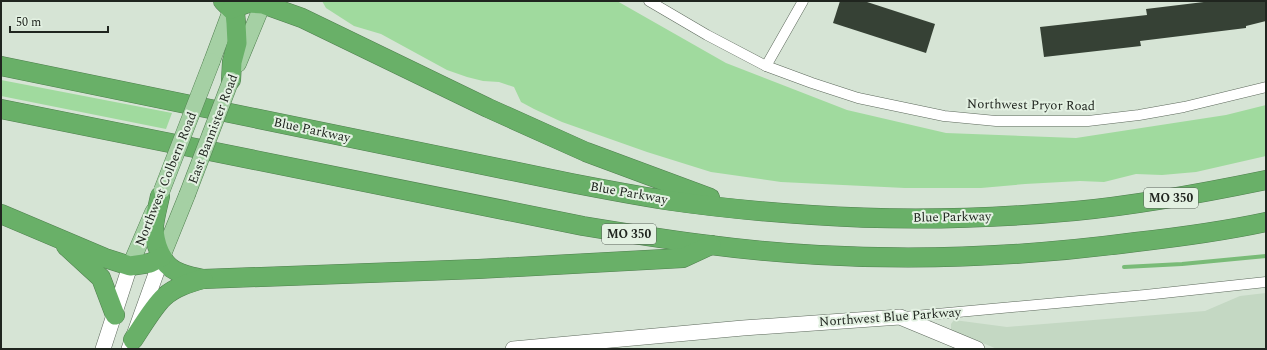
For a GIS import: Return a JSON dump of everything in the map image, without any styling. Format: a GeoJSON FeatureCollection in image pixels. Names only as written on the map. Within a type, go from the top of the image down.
{"type":"FeatureCollection","features":[{"type":"Feature","properties":{"kind":"highway"},"geometry":{"type":"LineString","coordinates":[[292,1],[302,18]]}},
{"type":"Feature","properties":{"kind":"highway"},"geometry":{"type":"LineString","coordinates":[[229,4],[263,2],[302,18],[488,108],[586,152],[739,209]]}},
{"type":"Feature","properties":{"kind":"highway"},"geometry":{"type":"LineString","coordinates":[[229,4],[235,13],[237,33],[237,43],[232,62],[231,80]]}},
{"type":"Feature","properties":{"kind":"highway","name":"Blue Parkway"},"geometry":{"type":"LineString","coordinates":[[1,66],[571,183],[665,200],[739,209],[812,215],[903,218],[985,217],[1075,211],[1130,204],[1204,193],[1266,180]]}},
{"type":"Feature","properties":{"kind":"highway","name":"MO 350"},"geometry":{"type":"LineString","coordinates":[[1,109],[583,226],[665,240],[820,255],[908,258],[1003,256],[1120,244],[1266,222]]}},
{"type":"Feature","properties":{"kind":"highway"},"geometry":{"type":"LineString","coordinates":[[161,193],[154,226],[155,241],[162,257],[175,271],[188,276],[203,279]]}},
{"type":"Feature","properties":{"kind":"highway"},"geometry":{"type":"LineString","coordinates":[[1,214],[105,258],[130,266],[150,263],[162,257]]}},
{"type":"Feature","properties":{"kind":"highway"},"geometry":{"type":"LineString","coordinates":[[58,239],[101,278],[115,315]]}},
{"type":"Feature","properties":{"kind":"highway"},"geometry":{"type":"LineString","coordinates":[[131,344],[162,298],[189,282],[203,279],[478,269],[683,258],[711,245]]}},
{"type":"Feature","properties":{"kind":"main road","name":"East Bannister Road"},"geometry":{"type":"LineString","coordinates":[[162,257],[263,2]]}},
{"type":"Feature","properties":{"kind":"main road","name":"Northwest Colbern Road"},"geometry":{"type":"LineString","coordinates":[[130,266],[161,193],[212,61],[229,4]]}},
{"type":"Feature","properties":{"kind":"street","name":"Northwest Pryor Road"},"geometry":{"type":"LineString","coordinates":[[649,1],[707,35],[766,66],[858,98],[944,116],[996,121],[1088,121],[1139,115],[1184,107],[1266,87]]}},
{"type":"Feature","properties":{"kind":"street"},"geometry":{"type":"LineString","coordinates":[[766,66],[802,1]]}},
{"type":"Feature","properties":{"kind":"street","name":"Northwest Colbern Road"},"geometry":{"type":"LineString","coordinates":[[131,344],[162,257]]}},
{"type":"Feature","properties":{"kind":"street","name":"Northwest Colbern Road"},"geometry":{"type":"LineString","coordinates":[[103,349],[130,266]]}},
{"type":"Feature","properties":{"kind":"street","name":"Northwest Blue Parkway"},"geometry":{"type":"LineString","coordinates":[[513,349],[587,346],[742,328],[900,317],[1145,295],[1266,282]]}},
{"type":"Feature","properties":{"kind":"street"},"geometry":{"type":"LineString","coordinates":[[900,317],[977,349]]}},
{"type":"Feature","properties":{"kind":"shaded area"},"geometry":{"type":"Polygon","coordinates":[[[1266,293],[1266,349],[997,349],[951,330],[951,324],[954,320],[1007,327],[1205,311],[1240,296],[1266,293]]]}},
{"type":"Feature","properties":{"kind":"green space"},"geometry":{"type":"Polygon","coordinates":[[[322,1],[617,1],[726,63],[847,110],[946,133],[1076,138],[1226,115],[1266,105],[1266,156],[1196,172],[1162,175],[1136,174],[1104,182],[1080,181],[981,188],[905,188],[781,182],[711,172],[647,152],[562,122],[521,102],[514,87],[499,82],[483,81],[467,77],[447,70],[381,34],[354,26],[326,8],[322,1]]]}},
{"type":"Feature","properties":{"kind":"green space"},"geometry":{"type":"Polygon","coordinates":[[[1,80],[172,113],[166,129],[1,96],[1,80]]]}},
{"type":"Feature","properties":{"kind":"building"},"geometry":{"type":"Polygon","coordinates":[[[840,1],[864,1],[935,24],[926,53],[833,23],[840,1]]]}},
{"type":"Feature","properties":{"kind":"building"},"geometry":{"type":"Polygon","coordinates":[[[1212,1],[1266,1],[1266,21],[1246,26],[1246,28],[1140,41],[1141,46],[1044,57],[1040,27],[1147,15],[1146,9],[1212,1]]]}},
{"type":"Feature","properties":{"kind":"waterway"},"geometry":{"type":"LineString","coordinates":[[1124,267],[1182,264],[1266,256]]}}]}
